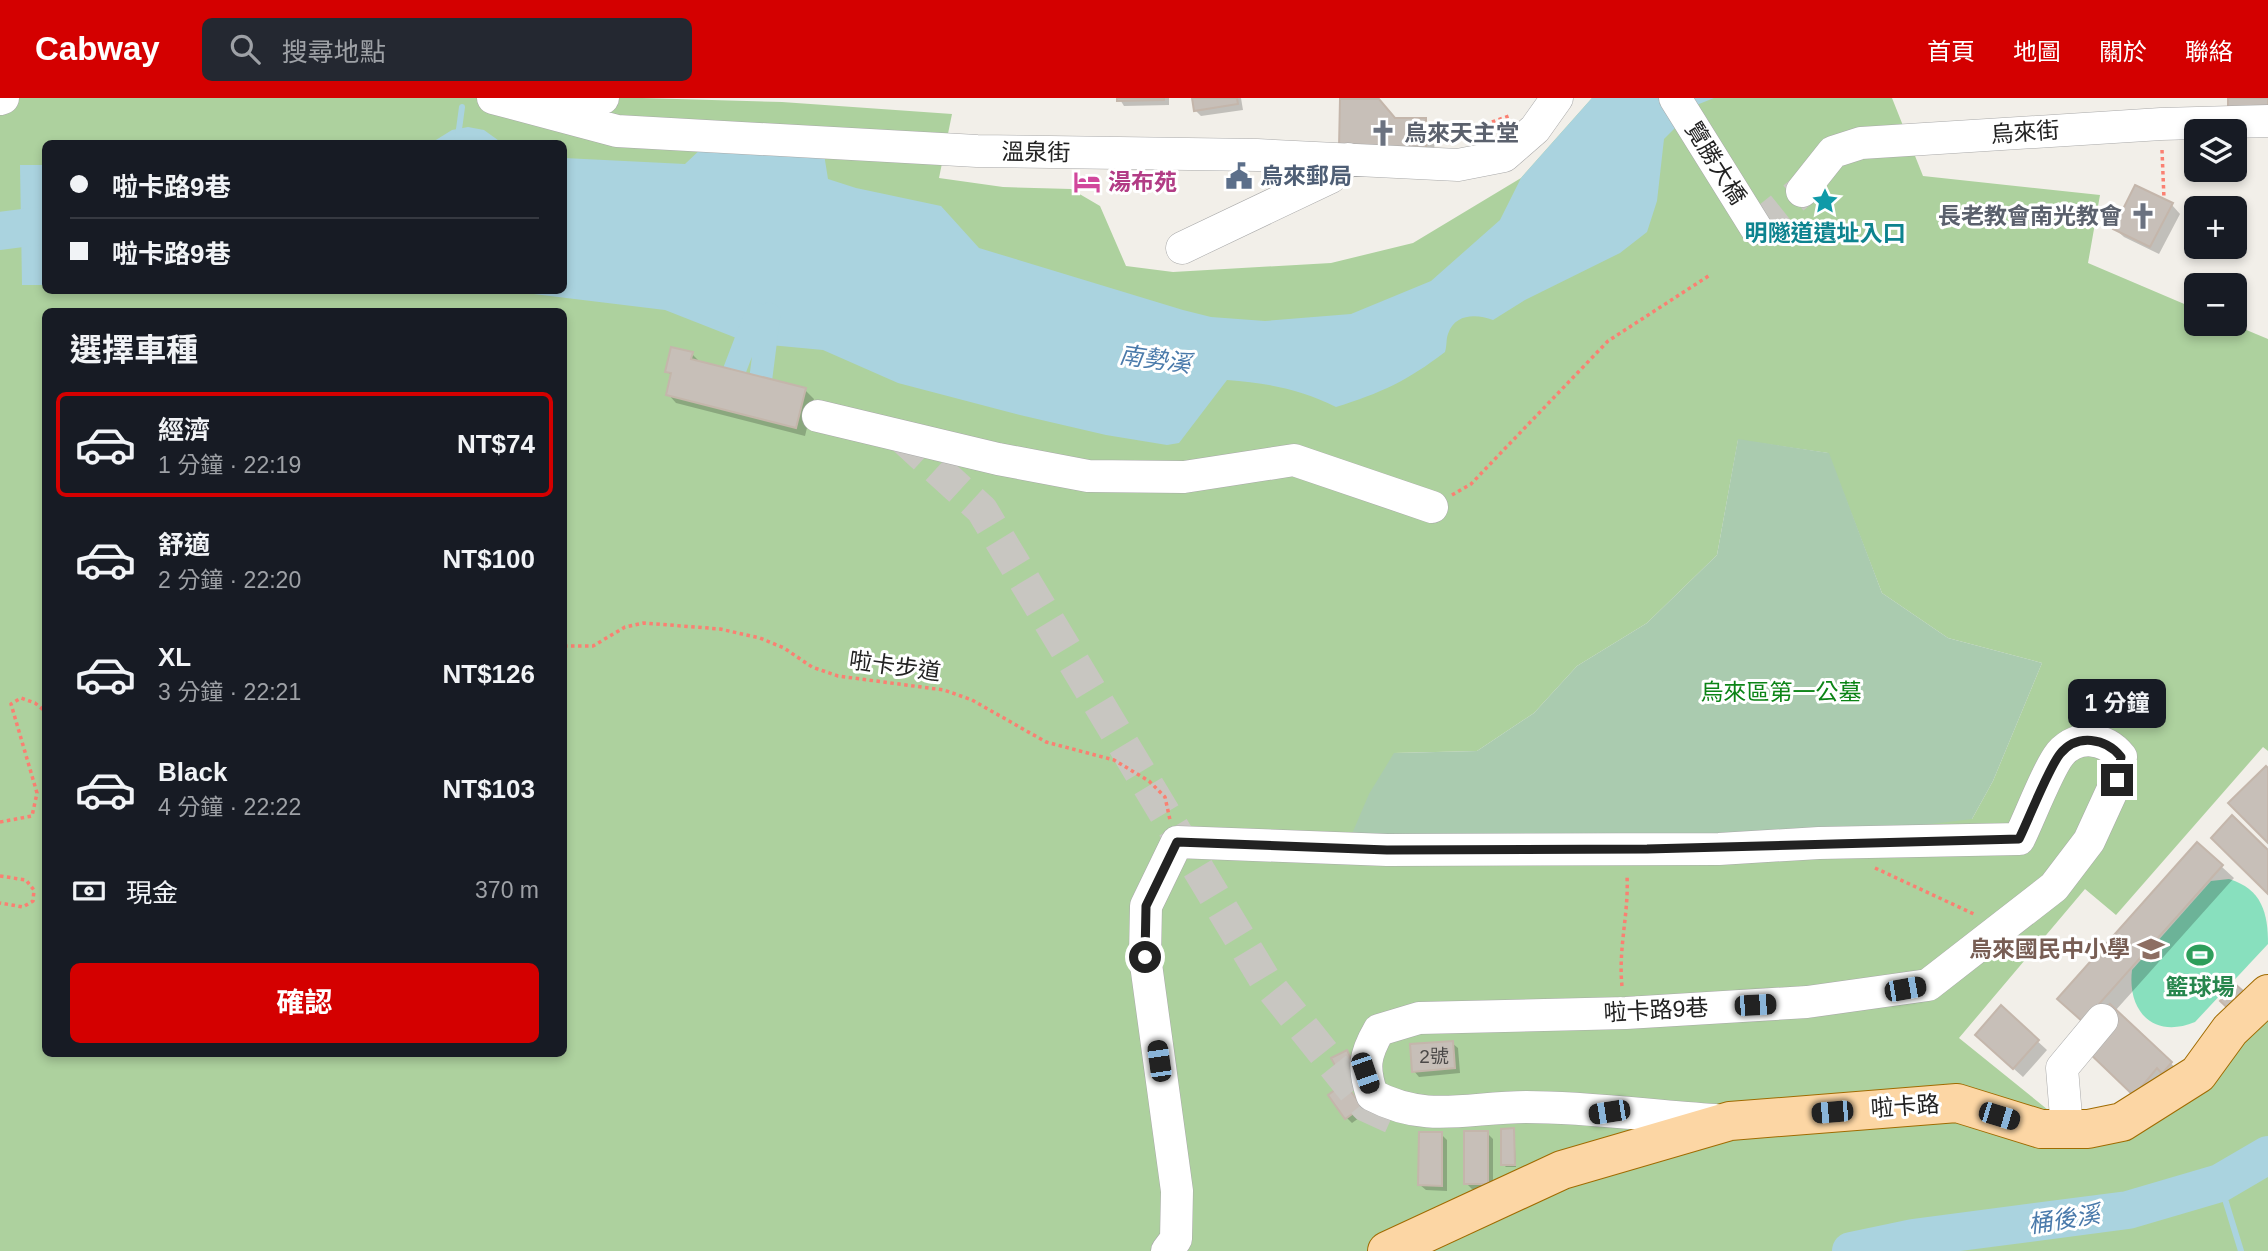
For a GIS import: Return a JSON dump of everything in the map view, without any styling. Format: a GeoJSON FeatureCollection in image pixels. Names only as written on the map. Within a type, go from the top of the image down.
{"type":"FeatureCollection","features":[{"type":"Feature","properties":{"kind":"main road","name":"啦卡路"},"geometry":{"type":"LineString","coordinates":[[1387,1251],[1562,1170],[1730,1121],[1957,1103],[2041,1129],[2088,1129],[2122,1122],[2198,1074],[2230,1030],[2268,995]]}},
{"type":"Feature","properties":{"kind":"street","name":"溫泉街"},"geometry":{"type":"LineString","coordinates":[[494,98],[617,131],[977,151],[1348,159],[1458,165],[1504,156],[1535,129],[1558,98]]}},
{"type":"Feature","properties":{"kind":"street"},"geometry":{"type":"LineString","coordinates":[[532,107],[603,98]]}},
{"type":"Feature","properties":{"kind":"street","name":"覽勝大橋"},"geometry":{"type":"LineString","coordinates":[[1675,98],[1756,228]]}},
{"type":"Feature","properties":{"kind":"street","name":"烏來街"},"geometry":{"type":"LineString","coordinates":[[1802,191],[1833,152],[1861,143],[2161,124],[2268,121]]}},
{"type":"Feature","properties":{"kind":"street"},"geometry":{"type":"LineString","coordinates":[[1182,248],[1331,177],[1348,159]]}},
{"type":"Feature","properties":{"kind":"street"},"geometry":{"type":"LineString","coordinates":[[818,416],[998,459],[1088,476],[1184,477],[1294,460],[1432,507]]}},
{"type":"Feature","properties":{"kind":"street","name":"啦卡路9巷"},"geometry":{"type":"LineString","coordinates":[[1177,842],[1373,850],[1623,849],[2019,839],[2060,754],[2076,743],[2092,739],[2112,746],[2121,757],[2117,780],[2089,841],[2054,887],[1928,985],[1807,1002],[1626,1013],[1419,1018],[1379,1030],[1369,1048],[1365,1073],[1373,1095],[1399,1109],[1443,1113],[1526,1107],[1730,1121]]}},
{"type":"Feature","properties":{"kind":"street"},"geometry":{"type":"LineString","coordinates":[[1167,1251],[1176,1239],[1177,1191],[1145,957],[1146,906],[1177,842]]}},
{"type":"Feature","properties":{"kind":"street"},"geometry":{"type":"LineString","coordinates":[[2067,1129],[2062,1068],[2102,1020]]}},
{"type":"Feature","properties":{"kind":"street"},"geometry":{"type":"LineString","coordinates":[[1406,1124],[1543,1123],[1609,1112]]}},
{"type":"Feature","properties":{"kind":"path"},"geometry":{"type":"LineString","coordinates":[[2161,124],[2164,199]]}},
{"type":"Feature","properties":{"kind":"path"},"geometry":{"type":"LineString","coordinates":[[1432,507],[1471,484],[1608,341],[1710,275]]}},
{"type":"Feature","properties":{"kind":"path","name":"啦卡步道"},"geometry":{"type":"LineString","coordinates":[[567,646],[593,646],[625,627],[644,623],[720,629],[760,638],[784,648],[812,667],[838,676],[944,690],[972,700],[1046,742],[1114,760],[1149,781],[1166,797],[1177,842]]}},
{"type":"Feature","properties":{"kind":"path"},"geometry":{"type":"LineString","coordinates":[[0,822],[32,816],[37,793],[11,704],[21,698],[42,709]]}},
{"type":"Feature","properties":{"kind":"path"},"geometry":{"type":"LineString","coordinates":[[1623,849],[1628,894],[1620,968],[1626,1013]]}},
{"type":"Feature","properties":{"kind":"path"},"geometry":{"type":"LineString","coordinates":[[1868,865],[2003,928]]}},
{"type":"Feature","properties":{"kind":"path"},"geometry":{"type":"LineString","coordinates":[[0,876],[26,880],[34,890],[33,901],[23,907],[0,903]]}},
{"type":"Feature","properties":{"kind":"green space"},"geometry":{"type":"Polygon","coordinates":[[[0,98],[642,98],[782,102],[952,114],[939,178],[1003,187],[1071,189],[1100,206],[1126,266],[1173,272],[1331,263],[1413,243],[1521,178],[1592,98],[1892,98],[1923,176],[2100,195],[2088,263],[2184,304],[2184,336],[2247,336],[2247,330],[2268,339],[2268,751],[2263,747],[2116,915],[2085,889],[1959,1038],[2058,1118],[2105,1116],[2191,1071],[2268,984],[2268,1251],[0,1251],[0,98]],[[1738,440],[1717,555],[1647,623],[1577,666],[1534,713],[1477,751],[1394,753],[1972,819],[1993,781],[2042,663],[1948,638],[1882,593],[1828,453],[1738,440]]]}},
{"type":"Feature","properties":{"kind":"green space","name":"烏來區第一公墓"},"geometry":{"type":"Polygon","coordinates":[[[1738,439],[1829,453],[1882,593],[1948,638],[2042,663],[1993,781],[1972,819],[1895,828],[1740,837],[1351,836],[1369,794],[1394,753],[1477,751],[1534,713],[1577,666],[1647,623],[1717,555],[1738,439]]]}},
{"type":"Feature","properties":{"kind":"green space"},"geometry":{"type":"Polygon","coordinates":[[[2229,879],[2249,889],[2261,904],[2267,922],[2268,944],[2195,1022],[2167,1027],[2156,1024],[2146,1018],[2134,998],[2132,970],[2211,881],[2229,879]]]}},
{"type":"Feature","properties":{"kind":"water"},"geometry":{"type":"Polygon","coordinates":[[[1592,98],[1714,98],[1699,104],[1664,139],[1657,201],[1647,232],[1620,253],[1525,300],[1493,320],[1474,316],[1461,319],[1451,327],[1445,352],[1406,378],[1352,402],[1336,407],[1283,388],[1227,380],[1179,443],[1167,445],[1106,435],[898,383],[823,350],[749,343],[665,310],[534,294],[567,294],[567,158],[685,164],[703,147],[824,154],[828,179],[856,188],[941,206],[979,248],[1183,310],[1211,317],[1265,321],[1351,314],[1431,281],[1500,220],[1521,178],[1592,98]]]}},
{"type":"Feature","properties":{"kind":"water"},"geometry":{"type":"Polygon","coordinates":[[[468,127],[484,130],[498,140],[436,140],[452,130],[468,127]]]}},
{"type":"Feature","properties":{"kind":"water"},"geometry":{"type":"Polygon","coordinates":[[[20,165],[42,165],[42,285],[22,285],[20,165]]]}},
{"type":"Feature","properties":{"kind":"building"},"geometry":{"type":"Polygon","coordinates":[[[1117,98],[1164,98],[1164,100],[1117,101],[1117,98]]]}},
{"type":"Feature","properties":{"kind":"building"},"geometry":{"type":"Polygon","coordinates":[[[1192,98],[1237,98],[1238,104],[1194,111],[1192,98]]]}},
{"type":"Feature","properties":{"kind":"building"},"geometry":{"type":"Polygon","coordinates":[[[2228,98],[2268,98],[2268,108],[2228,108],[2228,98]]]}},
{"type":"Feature","properties":{"kind":"building","name":"烏來天主堂"},"geometry":{"type":"Polygon","coordinates":[[[1340,99],[1379,99],[1395,118],[1426,118],[1426,151],[1339,148],[1340,99]]]}},
{"type":"Feature","properties":{"kind":"building","name":"長老教會南光教會"},"geometry":{"type":"Polygon","coordinates":[[[2135,185],[2173,203],[2150,247],[2113,229],[2135,185]]]}},
{"type":"Feature","properties":{"kind":"building"},"geometry":{"type":"Polygon","coordinates":[[[671,347],[693,352],[691,359],[806,388],[796,428],[666,395],[671,373],[665,372],[671,347]]]}},
{"type":"Feature","properties":{"kind":"building"},"geometry":{"type":"Polygon","coordinates":[[[2266,766],[2268,768],[2268,843],[2228,803],[2266,766]]]}},
{"type":"Feature","properties":{"kind":"building"},"geometry":{"type":"Polygon","coordinates":[[[2232,815],[2268,850],[2268,894],[2211,838],[2232,815]]]}},
{"type":"Feature","properties":{"kind":"building"},"geometry":{"type":"Polygon","coordinates":[[[2197,842],[2223,865],[2083,1022],[2057,999],[2197,842]]]}},
{"type":"Feature","properties":{"kind":"building"},"geometry":{"type":"Polygon","coordinates":[[[2235,984],[2250,997],[2234,1014],[2220,1001],[2235,984]]]}},
{"type":"Feature","properties":{"kind":"building"},"geometry":{"type":"Polygon","coordinates":[[[2110,1004],[2172,1062],[2162,1074],[2157,1068],[2134,1096],[2085,1049],[2102,1012],[2110,1004]]]}},
{"type":"Feature","properties":{"kind":"building"},"geometry":{"type":"Polygon","coordinates":[[[2001,1005],[2039,1040],[2013,1069],[1975,1035],[2001,1005]]]}},
{"type":"Feature","properties":{"kind":"building"},"geometry":{"type":"Polygon","coordinates":[[[1453,1041],[1455,1068],[1412,1072],[1410,1044],[1453,1041]]]}},
{"type":"Feature","properties":{"kind":"building"},"geometry":{"type":"Polygon","coordinates":[[[1347,1050],[1354,1065],[1339,1073],[1331,1058],[1347,1050]]]}},
{"type":"Feature","properties":{"kind":"building"},"geometry":{"type":"Polygon","coordinates":[[[1345,1083],[1362,1107],[1345,1119],[1328,1095],[1345,1083]]]}},
{"type":"Feature","properties":{"kind":"building"},"geometry":{"type":"Polygon","coordinates":[[[1514,1128],[1515,1165],[1501,1165],[1501,1129],[1514,1128]]]}},
{"type":"Feature","properties":{"kind":"building"},"geometry":{"type":"Polygon","coordinates":[[[1464,1131],[1488,1131],[1488,1184],[1464,1184],[1464,1131]]]}},
{"type":"Feature","properties":{"kind":"building"},"geometry":{"type":"Polygon","coordinates":[[[1419,1132],[1442,1132],[1442,1186],[1418,1185],[1419,1132]]]}},
{"type":"Feature","properties":{"kind":"waterway"},"geometry":{"type":"LineString","coordinates":[[458,140],[462,107]]}},
{"type":"Feature","properties":{"kind":"waterway","name":"南勢溪"},"geometry":{"type":"LineString","coordinates":[[0,231],[42,226]]}},
{"type":"Feature","properties":{"kind":"waterway"},"geometry":{"type":"LineString","coordinates":[[727,390],[756,314]]}},
{"type":"Feature","properties":{"kind":"waterway"},"geometry":{"type":"LineString","coordinates":[[758,400],[769,314]]}},
{"type":"Feature","properties":{"kind":"waterway","name":"桶後溪"},"geometry":{"type":"LineString","coordinates":[[1851,1251],[1913,1238],[2128,1210],[2220,1183],[2268,1155]]}},
{"type":"Feature","properties":{"kind":"waterway"},"geometry":{"type":"LineString","coordinates":[[2220,1183],[2241,1251]]}},
{"type":"Feature","properties":{"kind":"tunnel"},"geometry":{"type":"LineString","coordinates":[[1756,228],[1802,191]]}},
{"type":"Feature","properties":{"kind":"tunnel"},"geometry":{"type":"LineString","coordinates":[[901,436],[982,510],[1265,980],[1366,1106],[1406,1124]]}},
{"type":"Feature","properties":{"kind":"place","name":"烏來天主堂"},"geometry":{"type":"Point","coordinates":[1383,133]}},
{"type":"Feature","properties":{"kind":"place","name":"烏來郵局"},"geometry":{"type":"Point","coordinates":[1239,176]}},
{"type":"Feature","properties":{"kind":"place","name":"湯布苑"},"geometry":{"type":"Point","coordinates":[1087,182]}},
{"type":"Feature","properties":{"kind":"place","name":"明隧道遺址入口"},"geometry":{"type":"Point","coordinates":[1825,201]}},
{"type":"Feature","properties":{"kind":"place","name":"長老教會南光教會"},"geometry":{"type":"Point","coordinates":[2143,216]}},
{"type":"Feature","properties":{"kind":"place","name":"烏來國民中小學"},"geometry":{"type":"Point","coordinates":[2151,949]}},
{"type":"Feature","properties":{"kind":"place","name":"籃球場"},"geometry":{"type":"Point","coordinates":[2200,955]}},
{"type":"Feature","properties":{"kind":"route"},"geometry":{"type":"LineString","coordinates":[[1145,957],[1146,906],[1177,842],[1387,850],[1719,849],[1819,843],[2019,839],[2060,754],[2076,743],[2092,739],[2112,746],[2121,757],[2117,780]]}}]}
